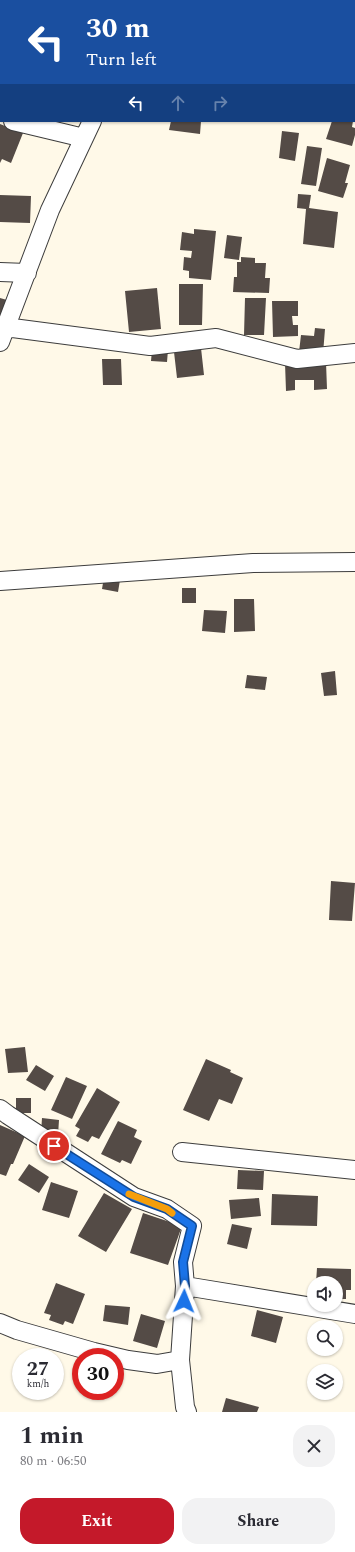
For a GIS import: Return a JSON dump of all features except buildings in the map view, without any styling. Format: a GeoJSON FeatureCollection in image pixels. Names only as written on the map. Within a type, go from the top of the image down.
{"type":"FeatureCollection","features":[{"type":"Feature","properties":{"kind":"street"},"geometry":{"type":"LineString","coordinates":[[16,122],[84,138]]}},
{"type":"Feature","properties":{"kind":"street"},"geometry":{"type":"LineString","coordinates":[[92,122],[50,210],[3,334],[150,346],[216,338],[297,359],[355,353]]}},
{"type":"Feature","properties":{"kind":"street"},"geometry":{"type":"LineString","coordinates":[[0,272],[27,273]]}},
{"type":"Feature","properties":{"kind":"street"},"geometry":{"type":"LineString","coordinates":[[0,581],[253,563],[355,562]]}},
{"type":"Feature","properties":{"kind":"street"},"geometry":{"type":"LineString","coordinates":[[0,1108],[8,1115],[134,1197],[167,1209],[192,1226],[183,1262],[185,1286],[180,1360],[185,1407],[187,1412]]}},
{"type":"Feature","properties":{"kind":"street"},"geometry":{"type":"LineString","coordinates":[[182,1152],[355,1170]]}},
{"type":"Feature","properties":{"kind":"street"},"geometry":{"type":"LineString","coordinates":[[185,1286],[355,1314]]}},
{"type":"Feature","properties":{"kind":"street"},"geometry":{"type":"LineString","coordinates":[[0,1323],[18,1330],[94,1352],[128,1360],[157,1364],[180,1360]]}},
{"type":"Feature","properties":{"kind":"slow traffic"},"geometry":{"type":"LineString","coordinates":[[129,1194],[167,1209],[172,1213]]}},
{"type":"Feature","properties":{"kind":"route"},"geometry":{"type":"LineString","coordinates":[[54,1146],[134,1197],[167,1209],[192,1226],[183,1262],[185,1286],[184,1301]]}}]}
